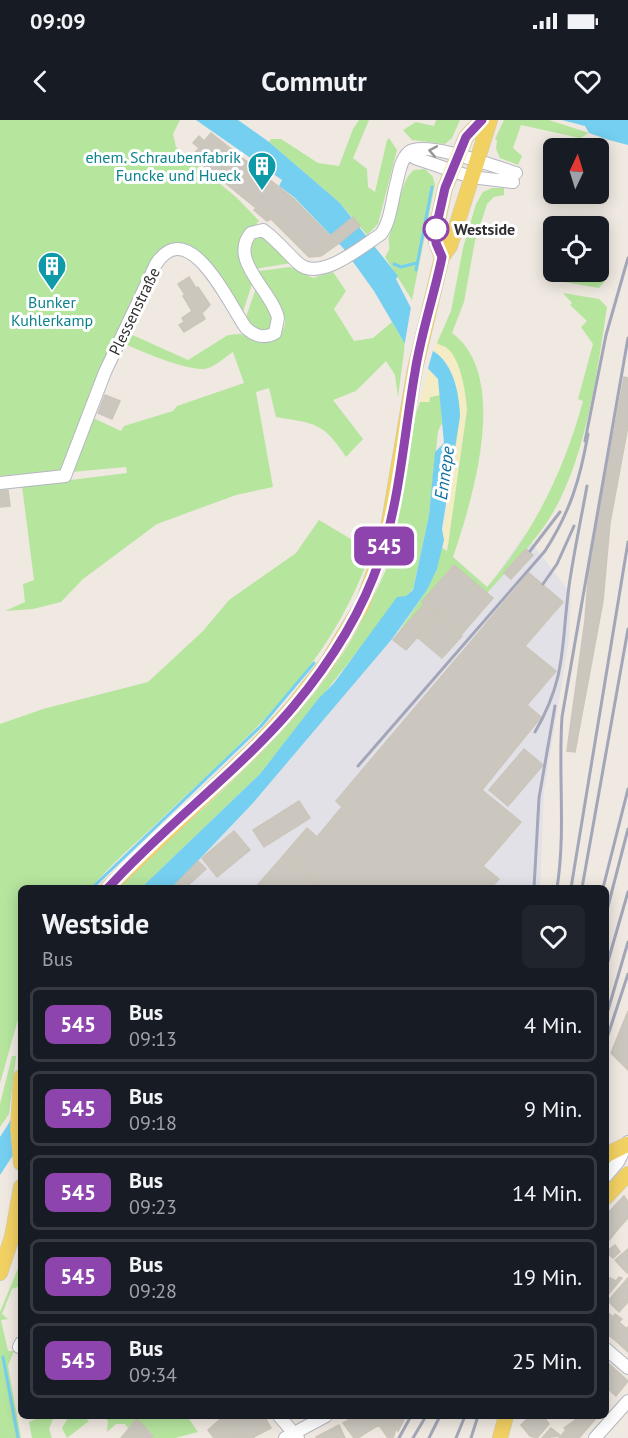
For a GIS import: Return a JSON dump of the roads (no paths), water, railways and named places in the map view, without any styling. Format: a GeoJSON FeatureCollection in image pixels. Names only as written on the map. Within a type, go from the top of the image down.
{"type":"FeatureCollection","features":[{"type":"Feature","properties":{"kind":"main road"},"geometry":{"type":"LineString","coordinates":[[442,257],[436,243],[436,228],[452,170],[466,137],[482,120]]}},
{"type":"Feature","properties":{"kind":"main road"},"geometry":{"type":"LineString","coordinates":[[111,885],[254,749],[311,684],[346,635],[366,596],[386,540],[415,369],[442,257],[450,246],[471,177],[485,143],[490,120]]}},
{"type":"Feature","properties":{"kind":"main road"},"geometry":{"type":"LineString","coordinates":[[609,1153],[628,1143]]}},
{"type":"Feature","properties":{"kind":"main road"},"geometry":{"type":"LineString","coordinates":[[609,1194],[628,1174]]}},
{"type":"Feature","properties":{"kind":"main road"},"geometry":{"type":"LineString","coordinates":[[0,1273],[9,1246],[18,1202]]}},
{"type":"Feature","properties":{"kind":"main road"},"geometry":{"type":"LineString","coordinates":[[500,1438],[505,1419]]}},
{"type":"Feature","properties":{"kind":"street"},"geometry":{"type":"LineString","coordinates":[[422,148],[458,154],[514,178],[471,177],[415,158],[409,153],[422,148]]}},
{"type":"Feature","properties":{"kind":"street","name":"Plessenstraße"},"geometry":{"type":"LineString","coordinates":[[0,483],[65,476],[105,372],[156,264],[168,252],[180,249],[197,256],[246,328],[252,333],[265,337],[275,333],[278,318],[247,262],[244,246],[251,232],[256,229],[263,230],[308,270],[323,270],[384,230],[400,169],[409,153]]}},
{"type":"Feature","properties":{"kind":"street"},"geometry":{"type":"LineString","coordinates":[[609,1172],[618,1162],[628,1143]]}},
{"type":"Feature","properties":{"kind":"street"},"geometry":{"type":"LineString","coordinates":[[609,1352],[628,1368]]}},
{"type":"Feature","properties":{"kind":"street"},"geometry":{"type":"LineString","coordinates":[[595,1438],[628,1401]]}},
{"type":"Feature","properties":{"kind":"street"},"geometry":{"type":"LineString","coordinates":[[281,1419],[292,1436],[321,1419]]}},
{"type":"Feature","properties":{"kind":"water","name":"Ennepe"},"geometry":{"type":"Polygon","coordinates":[[[196,120],[238,120],[269,142],[340,203],[398,276],[396,279],[433,351],[446,363],[457,389],[460,416],[442,529],[444,540],[437,569],[427,590],[392,639],[253,803],[175,885],[144,885],[260,774],[319,698],[334,683],[397,597],[406,596],[413,590],[429,515],[435,452],[444,443],[438,379],[405,344],[374,291],[343,248],[294,197],[279,186],[282,180],[196,120]]]}},
{"type":"Feature","properties":{"kind":"water"},"geometry":{"type":"Polygon","coordinates":[[[562,120],[628,120],[628,145],[589,133],[585,126],[562,120]]]}},
{"type":"Feature","properties":{"kind":"water"},"geometry":{"type":"Polygon","coordinates":[[[18,1109],[18,1148],[0,1175],[0,1137],[18,1109]]]}},
{"type":"Feature","properties":{"kind":"waterway"},"geometry":{"type":"LineString","coordinates":[[416,270],[432,187]]}},
{"type":"Feature","properties":{"kind":"waterway"},"geometry":{"type":"LineString","coordinates":[[394,264],[401,267],[417,263]]}},
{"type":"Feature","properties":{"kind":"waterway"},"geometry":{"type":"LineString","coordinates":[[95,885],[261,726],[314,663]]}},
{"type":"Feature","properties":{"kind":"waterway"},"geometry":{"type":"LineString","coordinates":[[3,1357],[18,1438]]}},
{"type":"Feature","properties":{"kind":"railway"},"geometry":{"type":"LineString","coordinates":[[585,441],[606,335],[628,258]]}},
{"type":"Feature","properties":{"kind":"railway"},"geometry":{"type":"LineString","coordinates":[[557,885],[561,845],[562,717],[628,338]]}},
{"type":"Feature","properties":{"kind":"railway"},"geometry":{"type":"LineString","coordinates":[[358,766],[545,551],[573,495],[588,434]]}},
{"type":"Feature","properties":{"kind":"railway"},"geometry":{"type":"LineString","coordinates":[[535,732],[553,694],[558,677],[569,586],[587,486]]}},
{"type":"Feature","properties":{"kind":"railway"},"geometry":{"type":"LineString","coordinates":[[530,551],[560,512]]}},
{"type":"Feature","properties":{"kind":"railway"},"geometry":{"type":"LineString","coordinates":[[543,584],[557,564],[574,526]]}},
{"type":"Feature","properties":{"kind":"railway"},"geometry":{"type":"LineString","coordinates":[[571,885],[628,542]]}},
{"type":"Feature","properties":{"kind":"railway"},"geometry":{"type":"LineString","coordinates":[[583,885],[628,629]]}},
{"type":"Feature","properties":{"kind":"railway"},"geometry":{"type":"LineString","coordinates":[[534,885],[539,798],[555,706]]}},
{"type":"Feature","properties":{"kind":"railway"},"geometry":{"type":"LineString","coordinates":[[604,885],[628,789]]}},
{"type":"Feature","properties":{"kind":"railway"},"geometry":{"type":"LineString","coordinates":[[609,902],[628,829]]}},
{"type":"Feature","properties":{"kind":"railway"},"geometry":{"type":"LineString","coordinates":[[609,958],[628,892]]}},
{"type":"Feature","properties":{"kind":"railway"},"geometry":{"type":"LineString","coordinates":[[609,1007],[628,942]]}},
{"type":"Feature","properties":{"kind":"railway"},"geometry":{"type":"LineString","coordinates":[[609,1032],[628,974]]}},
{"type":"Feature","properties":{"kind":"railway"},"geometry":{"type":"LineString","coordinates":[[399,1438],[409,1419]]}},
{"type":"Feature","properties":{"kind":"railway"},"geometry":{"type":"LineString","coordinates":[[413,1438],[424,1419]]}},
{"type":"Feature","properties":{"kind":"railway"},"geometry":{"type":"LineString","coordinates":[[429,1438],[438,1419]]}},
{"type":"Feature","properties":{"kind":"railway"},"geometry":{"type":"LineString","coordinates":[[456,1438],[464,1419]]}},
{"type":"Feature","properties":{"kind":"railway"},"geometry":{"type":"LineString","coordinates":[[471,1438],[477,1419]]}},
{"type":"Feature","properties":{"kind":"place","name":"ehem. Schraubenfabrik Funcke und Hueck"},"geometry":{"type":"Point","coordinates":[262,192]}},
{"type":"Feature","properties":{"kind":"place","name":"Westside"},"geometry":{"type":"Point","coordinates":[436,229]}},
{"type":"Feature","properties":{"kind":"place","name":"Bunker Kuhlerkamp"},"geometry":{"type":"Point","coordinates":[52,292]}}]}
